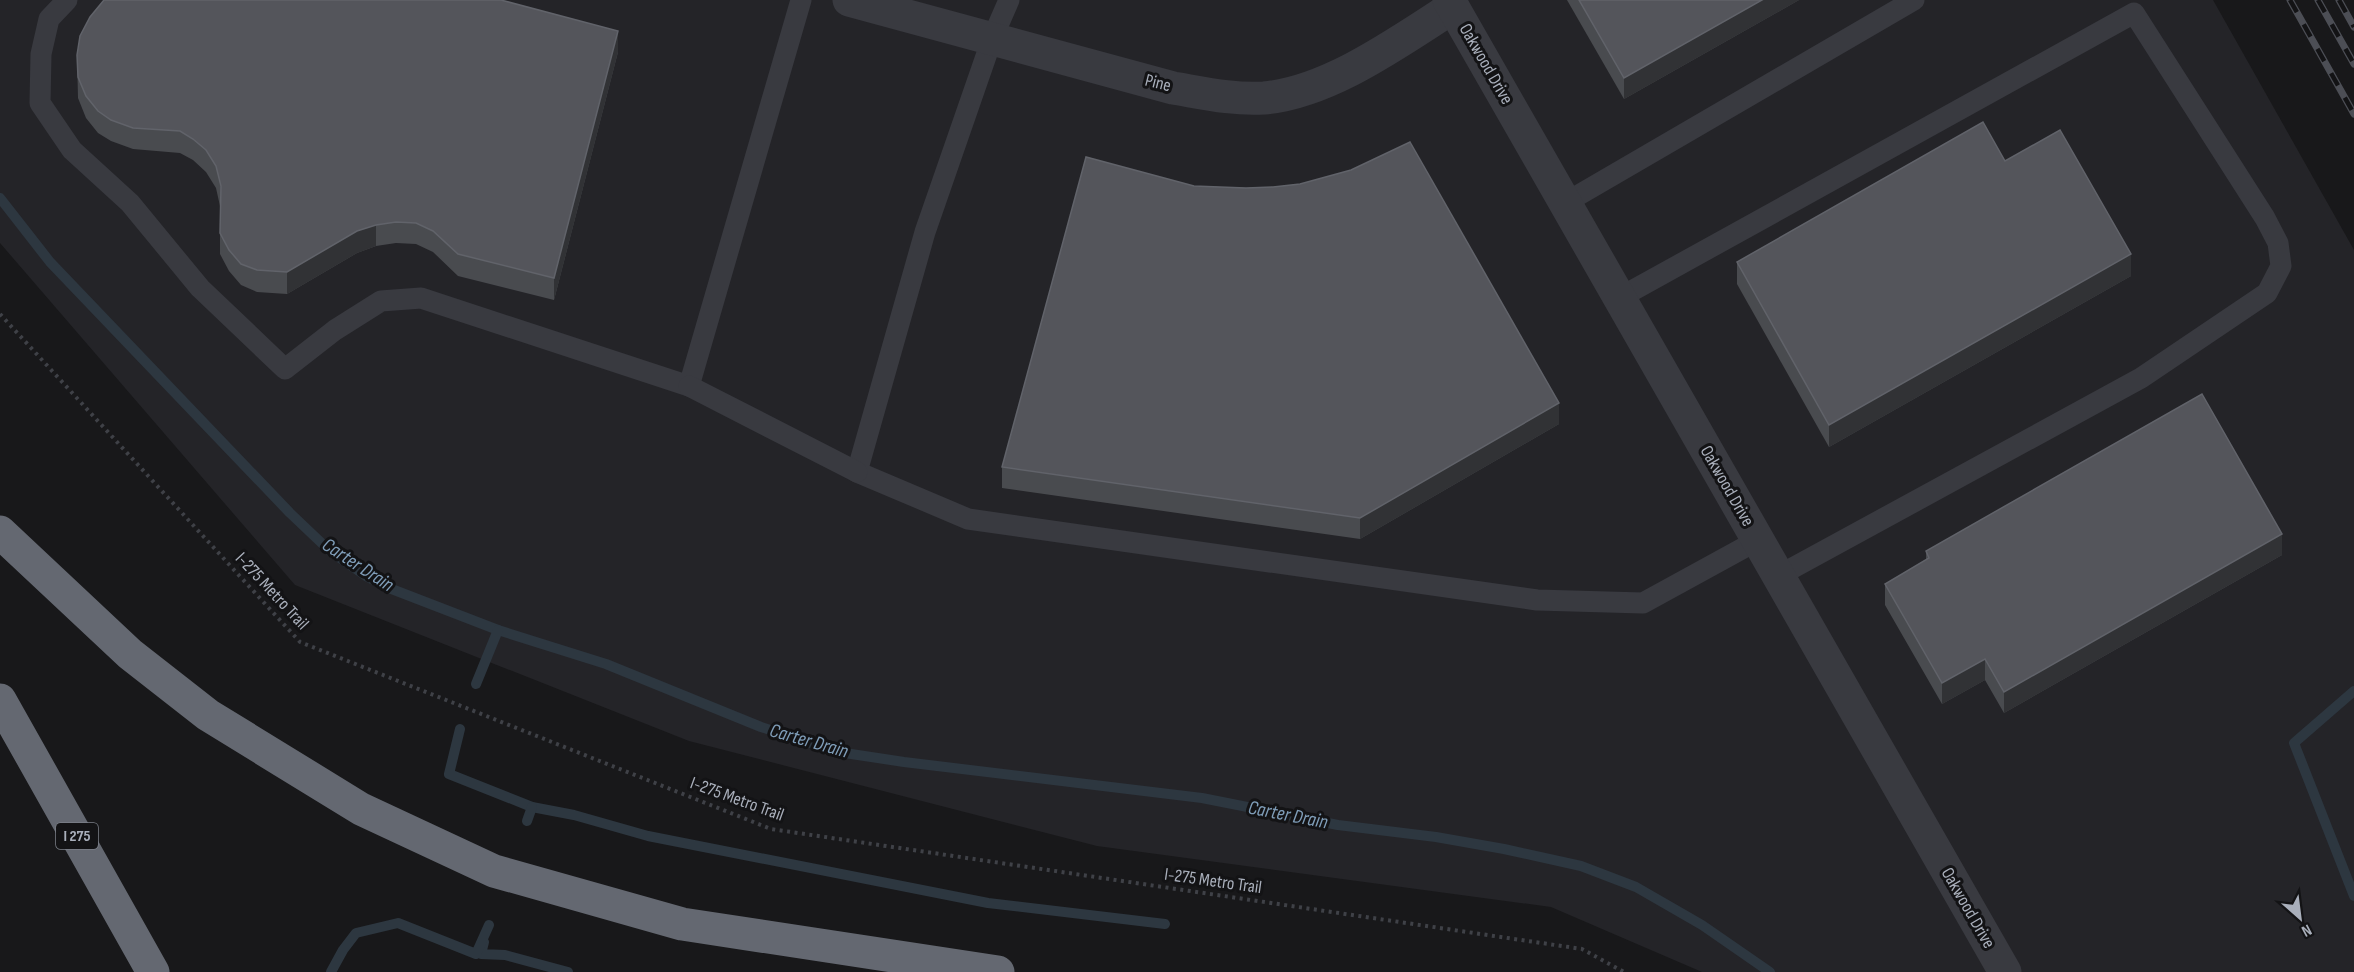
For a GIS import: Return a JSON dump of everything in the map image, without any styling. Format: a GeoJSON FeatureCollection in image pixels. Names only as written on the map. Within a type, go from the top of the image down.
{"type":"FeatureCollection","features":[{"type":"Feature","properties":{"kind":"highway"},"geometry":{"type":"LineString","coordinates":[[0,532],[129,654],[208,714],[361,809],[494,872],[682,924],[998,972]]}},
{"type":"Feature","properties":{"kind":"highway","name":"I 275"},"geometry":{"type":"LineString","coordinates":[[0,700],[153,972]]}},
{"type":"Feature","properties":{"kind":"street","name":"Pine"},"geometry":{"type":"LineString","coordinates":[[849,0],[1173,88],[1226,97],[1262,98],[1316,86],[1394,44],[1451,4]]}},
{"type":"Feature","properties":{"kind":"street","name":"Oakwood Drive"},"geometry":{"type":"LineString","coordinates":[[1451,4],[2005,972]]}},
{"type":"Feature","properties":{"kind":"lane"},"geometry":{"type":"LineString","coordinates":[[67,0],[49,19],[41,54],[40,103],[72,150],[130,202],[200,288],[285,369],[335,330],[381,301],[421,298],[689,386],[857,472],[968,519],[1537,600],[1643,603],[1758,540]]}},
{"type":"Feature","properties":{"kind":"lane"},"geometry":{"type":"LineString","coordinates":[[689,386],[801,0]]}},
{"type":"Feature","properties":{"kind":"lane"},"geometry":{"type":"LineString","coordinates":[[857,472],[925,232],[992,39],[1009,0]]}},
{"type":"Feature","properties":{"kind":"lane"},"geometry":{"type":"LineString","coordinates":[[1565,203],[1914,0]]}},
{"type":"Feature","properties":{"kind":"lane"},"geometry":{"type":"LineString","coordinates":[[1619,298],[2134,13],[2265,218],[2278,243],[2281,266],[2268,292],[2141,378],[1778,576]]}},
{"type":"Feature","properties":{"kind":"path","name":"I-275 Metro Trail"},"geometry":{"type":"LineString","coordinates":[[0,314],[300,642],[771,829],[1582,949],[1624,972]]}},
{"type":"Feature","properties":{"kind":"shaded area"},"geometry":{"type":"Polygon","coordinates":[[[0,0],[2213,0],[2354,250],[2354,972],[1702,972],[1551,907],[1097,846],[689,741],[295,585],[0,243],[0,0]]]}},
{"type":"Feature","properties":{"kind":"building"},"geometry":{"type":"Polygon","coordinates":[[[104,0],[501,0],[618,31],[554,278],[458,254],[433,231],[416,223],[396,222],[357,231],[287,272],[257,270],[241,264],[229,250],[220,233],[221,186],[216,166],[206,150],[180,131],[133,128],[111,120],[98,111],[86,96],[78,77],[77,55],[80,36],[90,17],[104,0]]]}},
{"type":"Feature","properties":{"kind":"building"},"geometry":{"type":"Polygon","coordinates":[[[1579,0],[1762,0],[1624,78],[1579,0]]]}},
{"type":"Feature","properties":{"kind":"building"},"geometry":{"type":"Polygon","coordinates":[[[1983,122],[2005,161],[2060,130],[2131,254],[1829,425],[1737,262],[1983,122]]]}},
{"type":"Feature","properties":{"kind":"building"},"geometry":{"type":"Polygon","coordinates":[[[1410,142],[1559,403],[1360,518],[1002,467],[1086,157],[1194,186],[1273,187],[1300,184],[1351,170],[1410,142]]]}},
{"type":"Feature","properties":{"kind":"building"},"geometry":{"type":"Polygon","coordinates":[[[2202,394],[2282,534],[2004,692],[1985,659],[1942,683],[1885,584],[1929,558],[1926,551],[2202,394]]]}},
{"type":"Feature","properties":{"kind":"waterway","name":"Carter Drain"},"geometry":{"type":"LineString","coordinates":[[0,198],[50,262],[290,513],[331,552],[366,576],[389,588],[498,630],[606,664],[761,727],[838,752],[1202,798],[1338,825],[1436,837],[1504,849],[1581,866],[1636,887],[1702,925],[1770,972]]}},
{"type":"Feature","properties":{"kind":"waterway"},"geometry":{"type":"LineString","coordinates":[[476,684],[498,630]]}},
{"type":"Feature","properties":{"kind":"waterway"},"geometry":{"type":"LineString","coordinates":[[2354,691],[2294,743],[2354,896]]}},
{"type":"Feature","properties":{"kind":"waterway"},"geometry":{"type":"LineString","coordinates":[[460,729],[449,774],[532,807],[574,815],[648,836],[988,903],[1165,924]]}},
{"type":"Feature","properties":{"kind":"waterway"},"geometry":{"type":"LineString","coordinates":[[527,821],[532,807]]}},
{"type":"Feature","properties":{"kind":"waterway"},"geometry":{"type":"LineString","coordinates":[[331,972],[356,933],[398,923],[476,954],[489,925]]}},
{"type":"Feature","properties":{"kind":"waterway"},"geometry":{"type":"LineString","coordinates":[[484,942],[481,954],[505,955],[568,972]]}},
{"type":"Feature","properties":{"kind":"railway"},"geometry":{"type":"LineString","coordinates":[[2290,0],[2354,114]]}},
{"type":"Feature","properties":{"kind":"railway"},"geometry":{"type":"LineString","coordinates":[[2318,0],[2354,64]]}},
{"type":"Feature","properties":{"kind":"railway"},"geometry":{"type":"LineString","coordinates":[[2339,0],[2354,27]]}}]}
